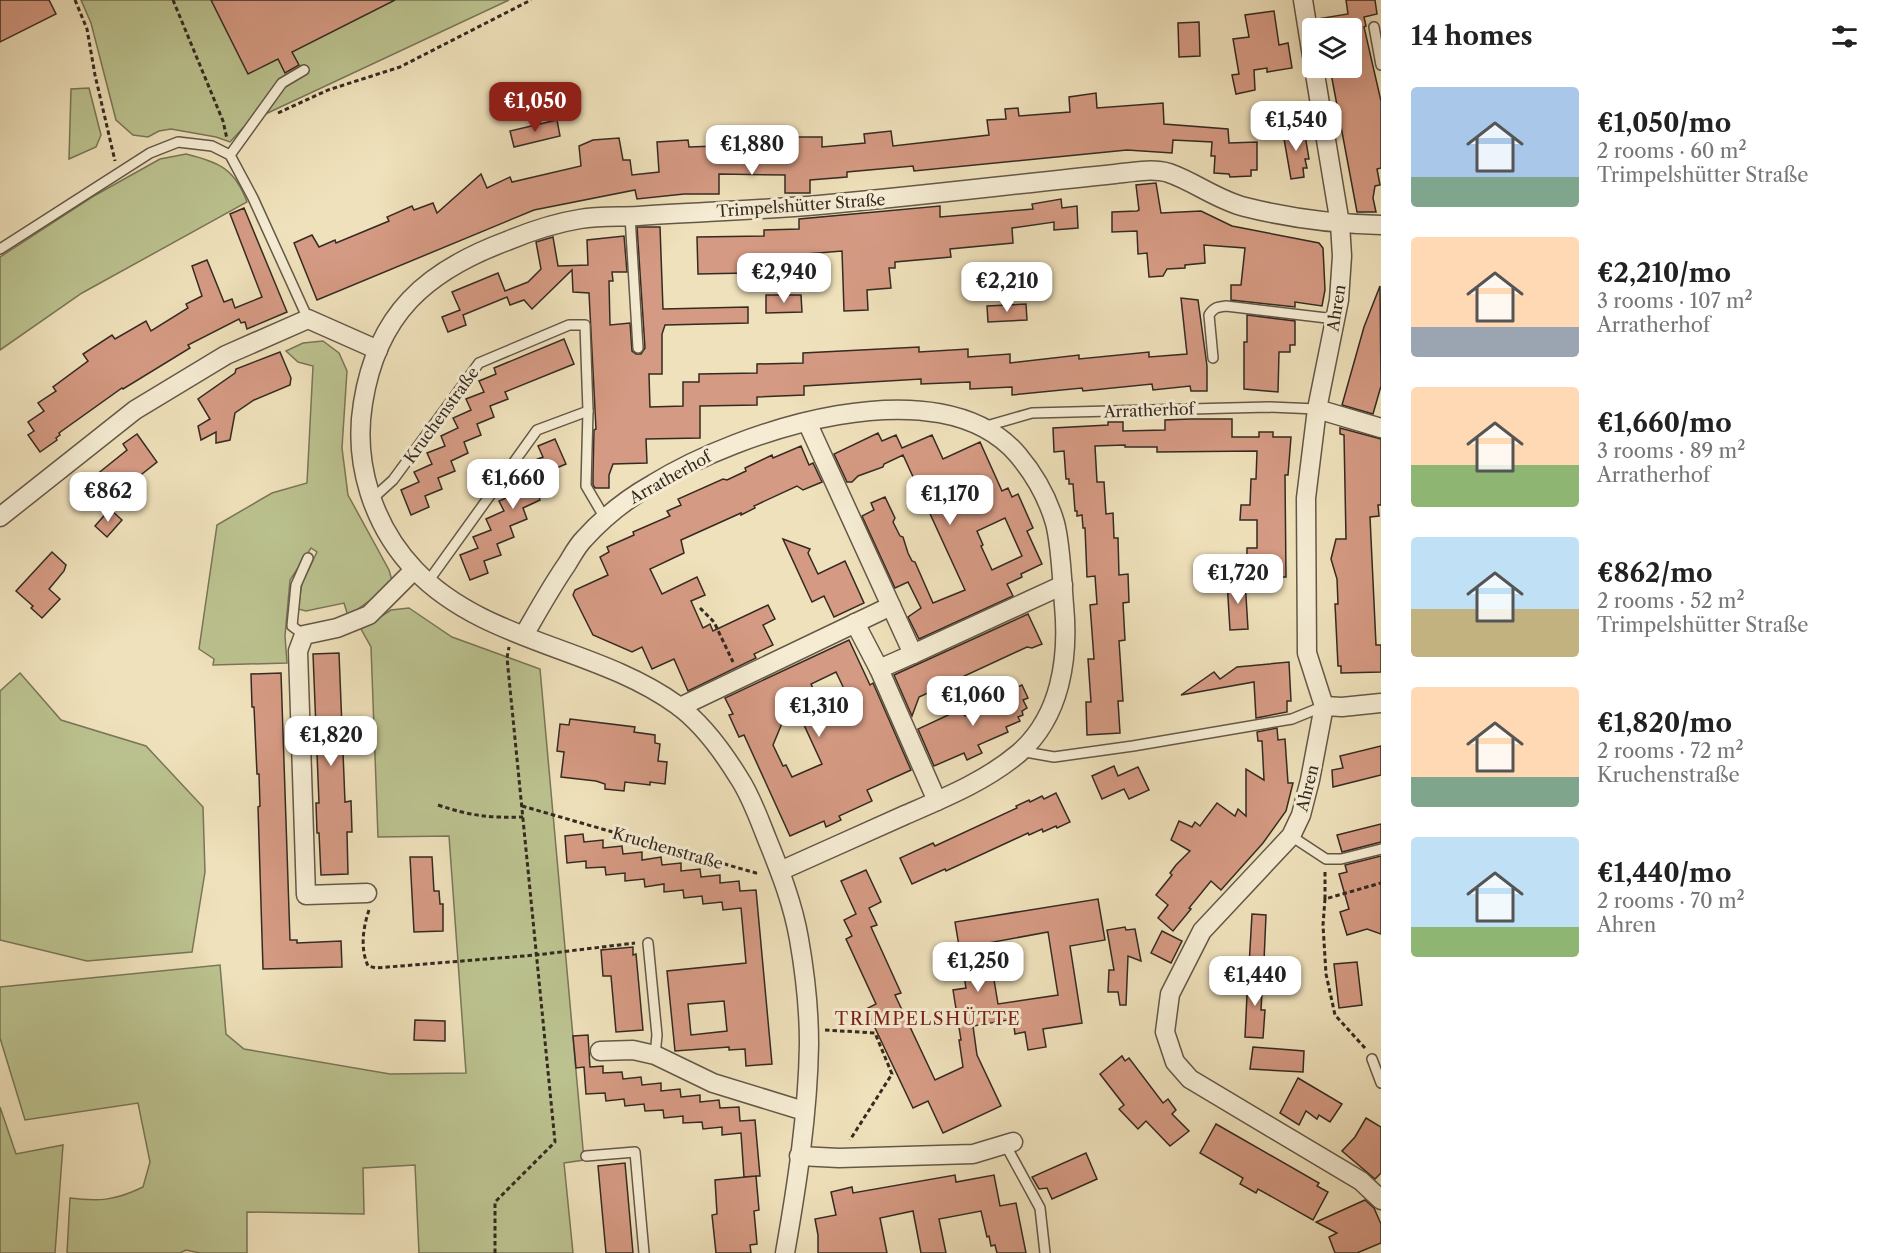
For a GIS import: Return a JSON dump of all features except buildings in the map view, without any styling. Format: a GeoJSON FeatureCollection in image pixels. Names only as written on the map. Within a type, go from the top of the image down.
{"type":"FeatureCollection","features":[{"type":"Feature","properties":{"kind":"street"},"geometry":{"type":"LineString","coordinates":[[1303,0],[1306,18]]}},
{"type":"Feature","properties":{"kind":"street","name":"Ahren"},"geometry":{"type":"LineString","coordinates":[[1316,78],[1340,224],[1342,256],[1339,300],[1317,409],[1306,498],[1307,653],[1323,706],[1310,780],[1301,815],[1291,836],[1202,931],[1170,994],[1165,1032],[1175,1062],[1190,1078],[1361,1181],[1381,1200]]}},
{"type":"Feature","properties":{"kind":"street","name":"Trimpelshütter Straße"},"geometry":{"type":"LineString","coordinates":[[378,350],[396,316],[427,282],[473,254],[527,233],[582,219],[815,206],[1156,171],[1169,173],[1208,193],[1245,207],[1340,224],[1381,225]]}},
{"type":"Feature","properties":{"kind":"street"},"geometry":{"type":"LineString","coordinates":[[0,518],[135,411],[226,355],[308,318],[378,350],[364,392],[360,443],[371,500],[403,558],[428,583],[475,616],[641,683],[680,707],[713,741],[742,782],[780,871],[799,936],[808,1029],[804,1112],[785,1253]]}},
{"type":"Feature","properties":{"kind":"street"},"geometry":{"type":"LineString","coordinates":[[1317,409],[1381,428]]}},
{"type":"Feature","properties":{"kind":"street","name":"Arratherhof"},"geometry":{"type":"LineString","coordinates":[[518,633],[583,540],[626,502],[653,483],[729,445],[807,422],[851,414],[895,410],[954,415],[983,427],[1017,453],[1044,496],[1055,524],[1063,585],[1065,650],[1059,687],[1043,723],[1020,751],[993,772],[938,801],[780,871]]}},
{"type":"Feature","properties":{"kind":"street"},"geometry":{"type":"LineString","coordinates":[[807,422],[913,654]]}},
{"type":"Feature","properties":{"kind":"street"},"geometry":{"type":"LineString","coordinates":[[367,893],[306,895],[298,651],[304,635],[337,628],[369,615],[414,570]]}},
{"type":"Feature","properties":{"kind":"street"},"geometry":{"type":"LineString","coordinates":[[879,669],[1063,585]]}},
{"type":"Feature","properties":{"kind":"street"},"geometry":{"type":"LineString","coordinates":[[680,707],[891,606]]}},
{"type":"Feature","properties":{"kind":"street"},"geometry":{"type":"LineString","coordinates":[[855,623],[879,669],[938,801]]}},
{"type":"Feature","properties":{"kind":"street"},"geometry":{"type":"LineString","coordinates":[[1323,706],[1342,707],[1381,703]]}},
{"type":"Feature","properties":{"kind":"street"},"geometry":{"type":"LineString","coordinates":[[600,1051],[633,1050],[655,1054],[713,1083],[804,1112]]}},
{"type":"Feature","properties":{"kind":"street"},"geometry":{"type":"LineString","coordinates":[[799,1156],[839,1158],[973,1154],[1009,1143]]}},
{"type":"Feature","properties":{"kind":"lane"},"geometry":{"type":"LineString","coordinates":[[1374,27],[1381,65]]}},
{"type":"Feature","properties":{"kind":"lane"},"geometry":{"type":"LineString","coordinates":[[230,155],[282,83],[304,70]]}},
{"type":"Feature","properties":{"kind":"lane"},"geometry":{"type":"LineString","coordinates":[[0,249],[150,153],[178,142],[212,146],[230,155],[253,198],[308,318]]}},
{"type":"Feature","properties":{"kind":"lane"},"geometry":{"type":"LineString","coordinates":[[630,216],[638,348]]}},
{"type":"Feature","properties":{"kind":"lane"},"geometry":{"type":"LineString","coordinates":[[1213,358],[1209,315],[1217,307],[1227,306],[1335,319]]}},
{"type":"Feature","properties":{"kind":"lane","name":"Kruchenstraße"},"geometry":{"type":"LineString","coordinates":[[371,500],[393,480],[479,363],[569,325],[585,325],[588,411]]}},
{"type":"Feature","properties":{"kind":"lane","name":"Arratherhof"},"geometry":{"type":"LineString","coordinates":[[983,427],[1032,413],[1246,407],[1317,409]]}},
{"type":"Feature","properties":{"kind":"lane"},"geometry":{"type":"LineString","coordinates":[[428,583],[537,430],[588,411],[586,486],[606,520]]}},
{"type":"Feature","properties":{"kind":"lane"},"geometry":{"type":"LineString","coordinates":[[304,635],[292,626],[296,585],[308,558]]}},
{"type":"Feature","properties":{"kind":"lane"},"geometry":{"type":"LineString","coordinates":[[1020,751],[1054,757],[1133,746],[1292,719],[1323,706]]}},
{"type":"Feature","properties":{"kind":"lane"},"geometry":{"type":"LineString","coordinates":[[1291,836],[1326,859],[1341,859],[1381,849]]}},
{"type":"Feature","properties":{"kind":"lane"},"geometry":{"type":"LineString","coordinates":[[648,943],[657,1035],[655,1054]]}},
{"type":"Feature","properties":{"kind":"lane"},"geometry":{"type":"LineString","coordinates":[[1372,1059],[1381,1083]]}},
{"type":"Feature","properties":{"kind":"lane"},"geometry":{"type":"LineString","coordinates":[[1009,1143],[1040,1208],[1045,1253]]}},
{"type":"Feature","properties":{"kind":"lane"},"geometry":{"type":"LineString","coordinates":[[586,1156],[635,1152],[644,1253]]}},
{"type":"Feature","properties":{"kind":"path"},"geometry":{"type":"LineString","coordinates":[[82,0],[76,1],[87,29],[118,174]]}},
{"type":"Feature","properties":{"kind":"path"},"geometry":{"type":"LineString","coordinates":[[173,0],[223,121],[230,155]]}},
{"type":"Feature","properties":{"kind":"path"},"geometry":{"type":"LineString","coordinates":[[273,115],[328,90],[400,67],[531,0]]}},
{"type":"Feature","properties":{"kind":"path"},"geometry":{"type":"LineString","coordinates":[[700,608],[714,622],[741,677]]}},
{"type":"Feature","properties":{"kind":"path"},"geometry":{"type":"LineString","coordinates":[[495,1253],[495,1202],[555,1142],[507,658],[518,633]]}},
{"type":"Feature","properties":{"kind":"path"},"geometry":{"type":"LineString","coordinates":[[438,805],[489,818],[523,817]]}},
{"type":"Feature","properties":{"kind":"path","name":"Kruchenstraße"},"geometry":{"type":"LineString","coordinates":[[522,806],[756,873],[780,871]]}},
{"type":"Feature","properties":{"kind":"path"},"geometry":{"type":"LineString","coordinates":[[1326,859],[1323,925],[1326,974],[1335,1015],[1367,1050],[1372,1059]]}},
{"type":"Feature","properties":{"kind":"path"},"geometry":{"type":"LineString","coordinates":[[1325,899],[1381,883]]}},
{"type":"Feature","properties":{"kind":"path"},"geometry":{"type":"LineString","coordinates":[[367,893],[369,908],[363,932],[364,958],[368,966],[376,968],[648,943]]}},
{"type":"Feature","properties":{"kind":"path"},"geometry":{"type":"LineString","coordinates":[[808,1029],[875,1033],[892,1074],[839,1158]]}},
{"type":"Feature","properties":{"kind":"green space"},"geometry":{"type":"Polygon","coordinates":[[[81,0],[509,0],[257,118],[255,115],[230,142],[216,137],[171,129],[159,131],[148,137],[133,135],[116,120],[91,23],[81,0]]]}},
{"type":"Feature","properties":{"kind":"green space"},"geometry":{"type":"Polygon","coordinates":[[[89,88],[101,135],[96,147],[69,159],[71,89],[89,88]]]}},
{"type":"Feature","properties":{"kind":"green space"},"geometry":{"type":"Polygon","coordinates":[[[186,154],[217,164],[231,174],[247,202],[82,293],[0,350],[0,257],[92,197],[160,159],[186,154]]]}},
{"type":"Feature","properties":{"kind":"green space"},"geometry":{"type":"Polygon","coordinates":[[[323,341],[339,353],[347,371],[342,448],[348,495],[389,570],[393,584],[348,616],[344,603],[306,611],[298,609],[302,583],[317,552],[311,548],[290,580],[285,636],[287,663],[213,665],[214,659],[199,649],[217,525],[272,493],[307,483],[313,366],[298,362],[286,351],[303,343],[323,341]]]}},
{"type":"Feature","properties":{"kind":"green space"},"geometry":{"type":"Polygon","coordinates":[[[409,608],[452,637],[540,669],[584,1160],[564,1163],[573,1253],[419,1253],[415,1165],[363,1168],[364,1214],[247,1212],[247,1253],[200,1253],[186,1250],[180,1253],[67,1253],[70,1198],[108,1199],[143,1187],[150,1162],[138,1103],[25,1120],[0,1038],[0,987],[220,965],[226,1034],[244,1049],[390,1074],[466,1073],[449,836],[378,837],[371,647],[361,629],[391,610],[409,608]]]}},
{"type":"Feature","properties":{"kind":"green space"},"geometry":{"type":"Polygon","coordinates":[[[20,673],[61,720],[146,746],[203,807],[205,872],[192,952],[87,961],[0,940],[0,691],[20,673]]]}},
{"type":"Feature","properties":{"kind":"green space"},"geometry":{"type":"Polygon","coordinates":[[[0,1107],[16,1154],[63,1145],[55,1253],[0,1253],[0,1107]]]}},
{"type":"Feature","properties":{"kind":"district","name":"TRIMPELSHÜTTE"},"geometry":{"type":"Point","coordinates":[928,1019]}}]}
